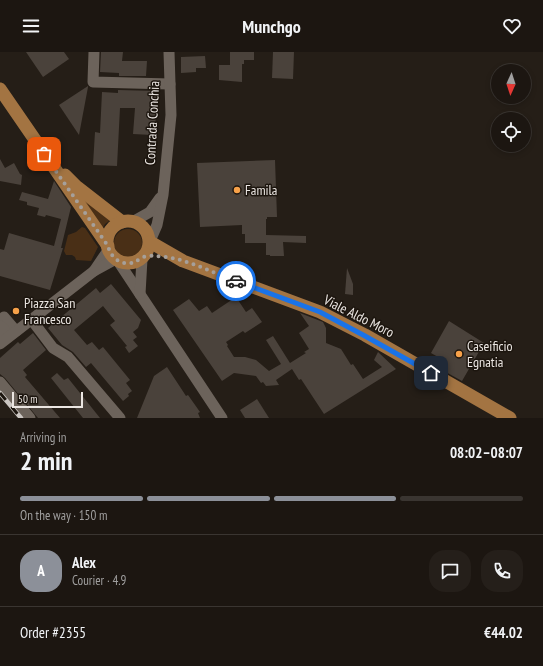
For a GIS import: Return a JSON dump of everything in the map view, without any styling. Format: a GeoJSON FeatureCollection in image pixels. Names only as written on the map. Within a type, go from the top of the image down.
{"type":"FeatureCollection","features":[{"type":"Feature","properties":{"kind":"main road"},"geometry":{"type":"LineString","coordinates":[[0,89],[44,154],[108,247],[113,257],[117,260],[130,263],[143,258],[149,248],[150,242],[149,235],[145,229],[140,224],[128,222],[77,187],[44,154]]}},
{"type":"Feature","properties":{"kind":"main road"},"geometry":{"type":"LineString","coordinates":[[108,247],[107,240],[112,229],[128,222]]}},
{"type":"Feature","properties":{"kind":"main road","name":"Viale Aldo Moro"},"geometry":{"type":"LineString","coordinates":[[150,242],[183,261]]}},
{"type":"Feature","properties":{"kind":"main road","name":"Viale Aldo Moro"},"geometry":{"type":"LineString","coordinates":[[143,258],[170,257],[320,312],[510,418]]}},
{"type":"Feature","properties":{"kind":"street"},"geometry":{"type":"LineString","coordinates":[[94,52],[93,82],[170,84]]}},
{"type":"Feature","properties":{"kind":"street","name":"Contrada Conchia"},"geometry":{"type":"LineString","coordinates":[[150,242],[157,225],[163,195],[170,115],[169,52]]}},
{"type":"Feature","properties":{"kind":"street"},"geometry":{"type":"LineString","coordinates":[[128,222],[150,212],[163,195]]}},
{"type":"Feature","properties":{"kind":"street"},"geometry":{"type":"LineString","coordinates":[[94,271],[108,247]]}},
{"type":"Feature","properties":{"kind":"street"},"geometry":{"type":"LineString","coordinates":[[140,294],[143,258]]}},
{"type":"Feature","properties":{"kind":"street"},"geometry":{"type":"LineString","coordinates":[[0,344],[94,271],[117,260],[222,418]]}},
{"type":"Feature","properties":{"kind":"street"},"geometry":{"type":"LineString","coordinates":[[0,320],[4,316],[16,331]]}},
{"type":"Feature","properties":{"kind":"street"},"geometry":{"type":"LineString","coordinates":[[31,319],[53,348],[68,357],[120,418]]}},
{"type":"Feature","properties":{"kind":"street"},"geometry":{"type":"LineString","coordinates":[[0,326],[4,329],[0,332]]}},
{"type":"Feature","properties":{"kind":"street"},"geometry":{"type":"LineString","coordinates":[[0,382],[30,418]]}},
{"type":"Feature","properties":{"kind":"shaded area"},"geometry":{"type":"Polygon","coordinates":[[[75,190],[112,219],[105,224],[101,231],[75,190]]]}},
{"type":"Feature","properties":{"kind":"shaded area"},"geometry":{"type":"Polygon","coordinates":[[[82,227],[85,228],[98,247],[91,261],[76,260],[72,255],[66,255],[64,251],[68,235],[76,232],[82,227]]]}},
{"type":"Feature","properties":{"kind":"shaded area"},"geometry":{"type":"Polygon","coordinates":[[[128,229],[138,233],[142,243],[138,253],[128,257],[118,253],[114,243],[118,233],[128,229]]]}},
{"type":"Feature","properties":{"kind":"building"},"geometry":{"type":"Polygon","coordinates":[[[26,52],[64,52],[69,59],[43,77],[26,52]]]}},
{"type":"Feature","properties":{"kind":"building"},"geometry":{"type":"Polygon","coordinates":[[[101,52],[123,52],[122,61],[147,61],[146,76],[119,76],[119,73],[100,72],[101,52]]]}},
{"type":"Feature","properties":{"kind":"building"},"geometry":{"type":"Polygon","coordinates":[[[230,52],[254,52],[254,60],[244,60],[244,64],[242,64],[242,82],[219,80],[219,65],[230,65],[230,52]]]}},
{"type":"Feature","properties":{"kind":"building"},"geometry":{"type":"Polygon","coordinates":[[[273,52],[294,52],[293,79],[272,78],[273,52]]]}},
{"type":"Feature","properties":{"kind":"building"},"geometry":{"type":"Polygon","coordinates":[[[205,56],[206,68],[196,68],[196,72],[181,73],[181,57],[205,56]]]}},
{"type":"Feature","properties":{"kind":"building"},"geometry":{"type":"Polygon","coordinates":[[[88,87],[79,135],[59,105],[88,87]]]}},
{"type":"Feature","properties":{"kind":"building"},"geometry":{"type":"Polygon","coordinates":[[[118,90],[158,91],[157,110],[152,135],[133,134],[135,108],[120,108],[117,166],[93,165],[95,132],[100,133],[102,92],[118,93],[118,90]]]}},
{"type":"Feature","properties":{"kind":"building"},"geometry":{"type":"Polygon","coordinates":[[[0,159],[5,168],[14,163],[22,175],[21,185],[0,181],[0,159]]]}},
{"type":"Feature","properties":{"kind":"building","name":"Famila"},"geometry":{"type":"Polygon","coordinates":[[[275,160],[277,217],[267,217],[266,235],[306,236],[306,243],[283,242],[284,256],[270,256],[266,255],[266,243],[245,243],[245,234],[242,234],[242,225],[200,227],[197,163],[275,160]]]}},
{"type":"Feature","properties":{"kind":"building"},"geometry":{"type":"Polygon","coordinates":[[[54,181],[71,207],[61,248],[63,248],[50,290],[0,276],[0,249],[4,250],[9,233],[54,246],[61,219],[46,215],[45,217],[37,215],[39,208],[27,205],[27,202],[19,200],[22,192],[48,199],[54,181]]]}},
{"type":"Feature","properties":{"kind":"building"},"geometry":{"type":"Polygon","coordinates":[[[347,268],[353,284],[353,295],[345,294],[347,268]]]}},
{"type":"Feature","properties":{"kind":"building"},"geometry":{"type":"Polygon","coordinates":[[[111,284],[141,320],[138,328],[133,332],[137,337],[133,340],[138,346],[129,353],[125,347],[127,346],[110,325],[115,321],[103,306],[74,330],[87,345],[92,342],[99,350],[103,347],[130,380],[126,383],[132,391],[123,401],[91,363],[86,367],[73,352],[62,345],[48,328],[96,288],[100,293],[111,284]]]}},
{"type":"Feature","properties":{"kind":"building"},"geometry":{"type":"Polygon","coordinates":[[[236,297],[246,312],[252,308],[262,322],[245,333],[243,331],[226,342],[234,357],[245,357],[256,360],[269,371],[281,364],[266,340],[273,336],[290,363],[306,353],[304,352],[309,349],[299,333],[309,326],[300,313],[323,322],[326,328],[326,343],[341,349],[351,365],[353,364],[363,379],[382,367],[374,360],[378,352],[396,369],[324,414],[301,379],[299,380],[292,369],[276,380],[279,385],[266,386],[263,382],[261,383],[256,376],[234,373],[222,381],[173,310],[189,299],[199,311],[207,306],[212,313],[236,297]]]}},
{"type":"Feature","properties":{"kind":"building","name":"Caseificio Egnatia"},"geometry":{"type":"Polygon","coordinates":[[[449,321],[484,343],[462,381],[433,365],[438,357],[431,353],[449,321]]]}},
{"type":"Feature","properties":{"kind":"building"},"geometry":{"type":"Polygon","coordinates":[[[33,333],[46,350],[23,370],[27,375],[25,377],[60,418],[38,418],[0,374],[0,358],[18,342],[20,344],[33,333]]]}},
{"type":"Feature","properties":{"kind":"building"},"geometry":{"type":"Polygon","coordinates":[[[167,367],[186,396],[188,395],[200,412],[198,413],[200,418],[137,418],[154,376],[167,367]]]}},
{"type":"Feature","properties":{"kind":"building"},"geometry":{"type":"Polygon","coordinates":[[[57,373],[64,380],[68,378],[100,418],[83,418],[51,378],[57,373]]]}},
{"type":"Feature","properties":{"kind":"building"},"geometry":{"type":"Polygon","coordinates":[[[257,399],[269,418],[245,418],[240,410],[257,399]]]}},
{"type":"Feature","properties":{"kind":"railway"},"geometry":{"type":"LineString","coordinates":[[0,393],[21,418]]}},
{"type":"Feature","properties":{"kind":"way so far"},"geometry":{"type":"LineString","coordinates":[[44,154],[91,224],[108,246],[113,257],[118,261],[124,263],[136,262],[144,256],[170,257],[236,281]]}},
{"type":"Feature","properties":{"kind":"place","name":"Famila"},"geometry":{"type":"Point","coordinates":[237,190]}},
{"type":"Feature","properties":{"kind":"place","name":"Piazza San Francesco"},"geometry":{"type":"Point","coordinates":[16,311]}},
{"type":"Feature","properties":{"kind":"place","name":"Caseificio Egnatia"},"geometry":{"type":"Point","coordinates":[459,354]}},
{"type":"Feature","properties":{"kind":"route"},"geometry":{"type":"LineString","coordinates":[[236,281],[320,312],[431,373]]}}]}
